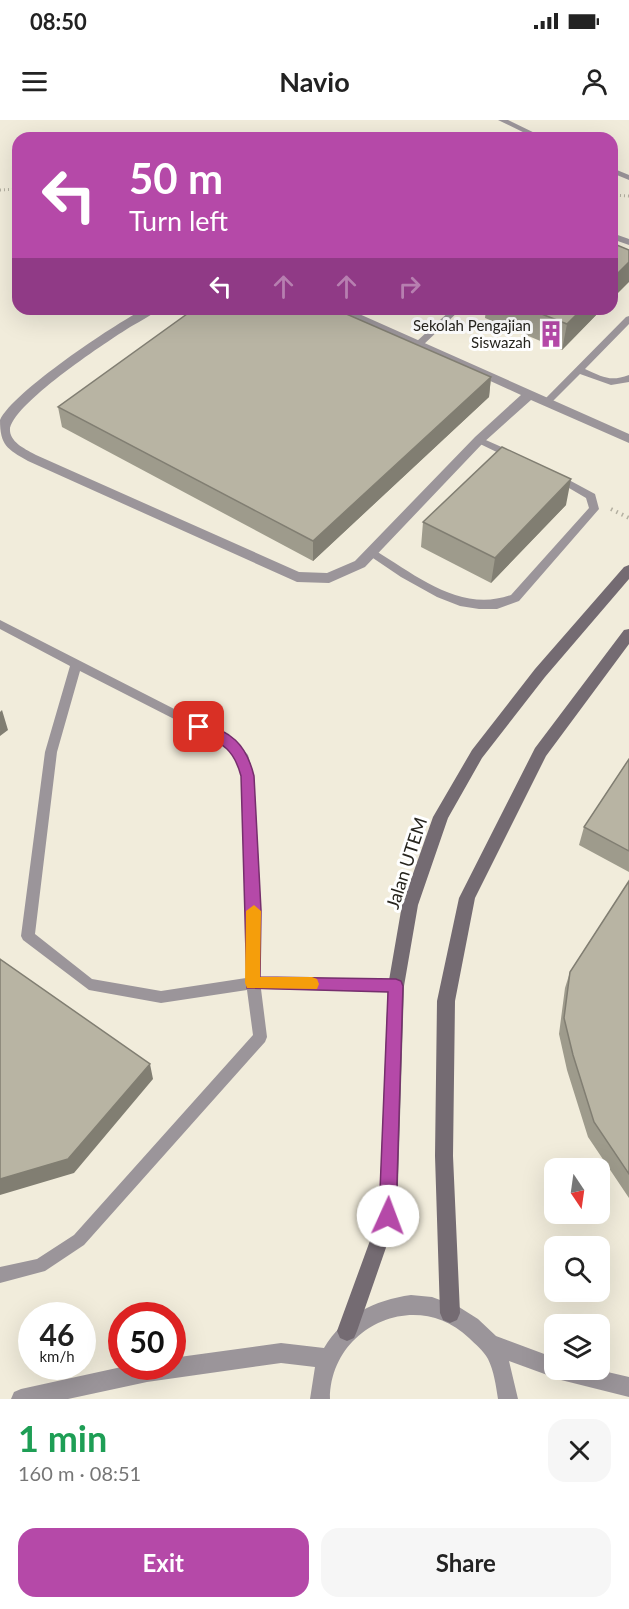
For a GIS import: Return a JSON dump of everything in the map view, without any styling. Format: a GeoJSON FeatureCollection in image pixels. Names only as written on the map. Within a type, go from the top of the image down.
{"type":"FeatureCollection","features":[{"type":"Feature","properties":{"kind":"main road","name":"Jalan UTEM"},"geometry":{"type":"LineString","coordinates":[[347,1331],[388,1216],[396,986],[410,905],[441,817],[477,754],[540,673],[629,570]]}},
{"type":"Feature","properties":{"kind":"main road"},"geometry":{"type":"LineString","coordinates":[[450,1313],[444,1156],[446,1001],[467,898],[540,752],[629,634]]}},
{"type":"Feature","properties":{"kind":"street"},"geometry":{"type":"LineString","coordinates":[[142,315],[19,404],[5,423],[4,432],[8,441],[32,458],[297,577],[318,580],[340,575],[360,564],[479,440],[529,395]]}},
{"type":"Feature","properties":{"kind":"street"},"geometry":{"type":"LineString","coordinates":[[353,315],[629,439]]}},
{"type":"Feature","properties":{"kind":"street"},"geometry":{"type":"LineString","coordinates":[[320,1399],[328,1359],[347,1331],[369,1314],[395,1305],[423,1304],[450,1313],[465,1322],[490,1344],[544,1364]]}},
{"type":"Feature","properties":{"kind":"street"},"geometry":{"type":"LineString","coordinates":[[490,1344],[504,1377],[508,1399]]}},
{"type":"Feature","properties":{"kind":"street"},"geometry":{"type":"LineString","coordinates":[[21,1399],[147,1372],[281,1353],[328,1359]]}},
{"type":"Feature","properties":{"kind":"street"},"geometry":{"type":"LineString","coordinates":[[595,1380],[629,1387]]}},
{"type":"Feature","properties":{"kind":"lane"},"geometry":{"type":"LineString","coordinates":[[502,120],[529,132]]}},
{"type":"Feature","properties":{"kind":"lane"},"geometry":{"type":"LineString","coordinates":[[418,344],[451,315]]}},
{"type":"Feature","properties":{"kind":"lane"},"geometry":{"type":"LineString","coordinates":[[546,403],[629,320]]}},
{"type":"Feature","properties":{"kind":"lane"},"geometry":{"type":"LineString","coordinates":[[580,371],[609,382],[622,382],[629,378]]}},
{"type":"Feature","properties":{"kind":"lane"},"geometry":{"type":"LineString","coordinates":[[479,440],[521,460]]}},
{"type":"Feature","properties":{"kind":"lane"},"geometry":{"type":"LineString","coordinates":[[372,554],[456,602],[489,607],[504,604],[515,598],[594,509],[594,501],[584,489],[542,470]]}},
{"type":"Feature","properties":{"kind":"lane"},"geometry":{"type":"LineString","coordinates":[[0,624],[231,743],[242,755],[248,776],[253,898],[253,983],[260,1037],[79,1240],[40,1266],[0,1275]]}},
{"type":"Feature","properties":{"kind":"lane"},"geometry":{"type":"LineString","coordinates":[[76,664],[51,752],[28,936],[88,984],[161,997],[253,983],[396,986]]}},
{"type":"Feature","properties":{"kind":"building"},"geometry":{"type":"Polygon","coordinates":[[[618,245],[629,250],[629,262],[618,273],[618,245]]]}},
{"type":"Feature","properties":{"kind":"building"},"geometry":{"type":"Polygon","coordinates":[[[186,315],[349,315],[491,377],[313,541],[58,407],[186,315]]]}},
{"type":"Feature","properties":{"kind":"building"},"geometry":{"type":"Polygon","coordinates":[[[544,315],[576,315],[567,324],[544,315]]]}},
{"type":"Feature","properties":{"kind":"building"},"geometry":{"type":"Polygon","coordinates":[[[502,447],[571,479],[495,558],[423,522],[502,447]]]}},
{"type":"Feature","properties":{"kind":"building"},"geometry":{"type":"Polygon","coordinates":[[[629,759],[629,851],[584,827],[629,759]]]}},
{"type":"Feature","properties":{"kind":"building"},"geometry":{"type":"Polygon","coordinates":[[[629,881],[629,1174],[594,1122],[564,1018],[570,972],[629,881]]]}},
{"type":"Feature","properties":{"kind":"building"},"geometry":{"type":"Polygon","coordinates":[[[0,959],[150,1064],[68,1159],[0,1179],[0,959]]]}},
{"type":"Feature","properties":{"kind":"slow traffic"},"geometry":{"type":"LineString","coordinates":[[254,911],[253,983],[312,984]]}},
{"type":"Feature","properties":{"kind":"place","name":"Sekolah Pengajian Siswazah"},"geometry":{"type":"Point","coordinates":[551,334]}},
{"type":"Feature","properties":{"kind":"route"},"geometry":{"type":"LineString","coordinates":[[199,727],[231,743],[242,755],[248,776],[254,910],[253,983],[396,986],[388,1216]]}}]}
